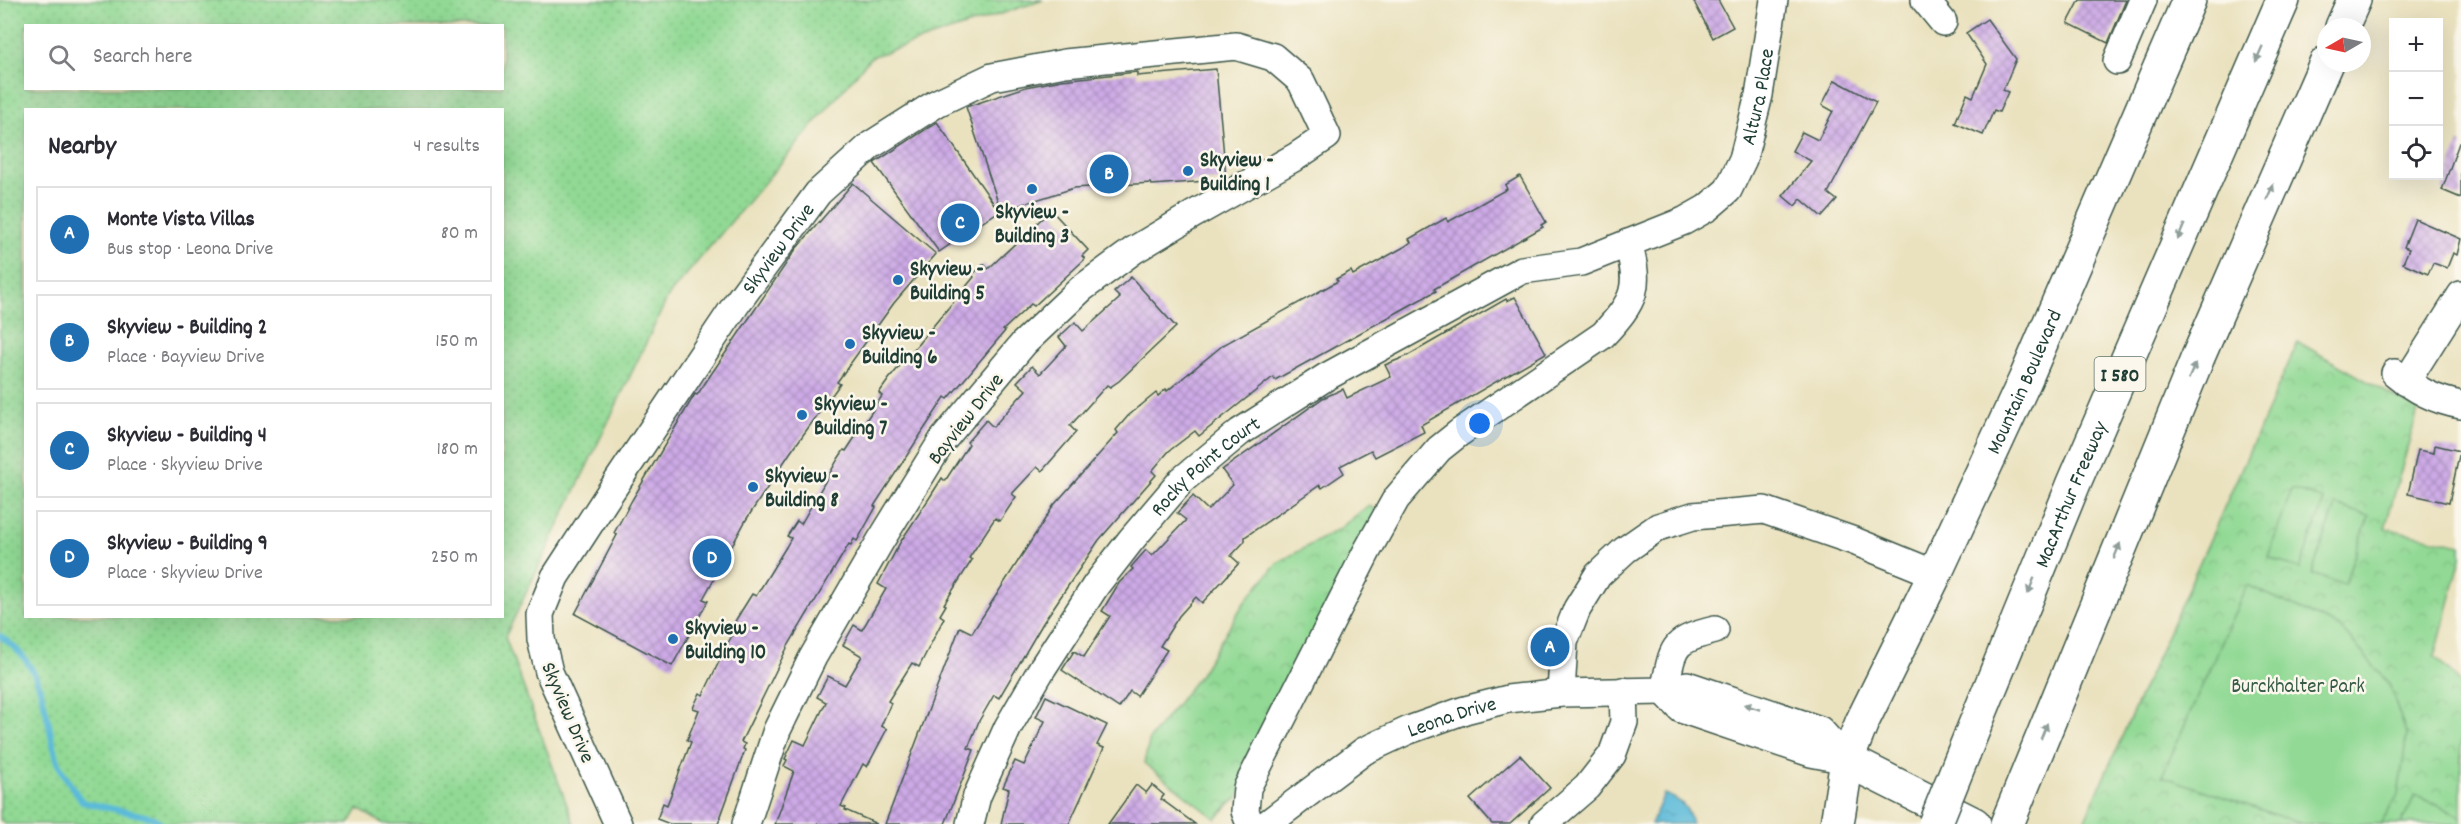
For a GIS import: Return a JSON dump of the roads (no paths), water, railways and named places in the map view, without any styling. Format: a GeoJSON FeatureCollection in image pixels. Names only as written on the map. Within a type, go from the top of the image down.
{"type":"FeatureCollection","features":[{"type":"Feature","properties":{"kind":"main road","name":"Mountain Boulevard"},"geometry":{"type":"LineString","coordinates":[[1837,824],[1847,760],[1881,682],[1935,574],[2025,380],[2189,0]]}},
{"type":"Feature","properties":{"kind":"main road","name":"MacArthur Freeway"},"geometry":{"type":"LineString","coordinates":[[1935,824],[2074,483],[2283,0]]}},
{"type":"Feature","properties":{"kind":"main road"},"geometry":{"type":"LineString","coordinates":[[2346,18],[2354,0]]}},
{"type":"Feature","properties":{"kind":"main road"},"geometry":{"type":"LineString","coordinates":[[2007,824],[2198,357],[2322,72]]}},
{"type":"Feature","properties":{"kind":"main road"},"geometry":{"type":"LineString","coordinates":[[1847,760],[1974,824]]}},
{"type":"Feature","properties":{"kind":"street","name":"Altura Place"},"geometry":{"type":"LineString","coordinates":[[1728,190],[1743,159],[1759,95],[1774,0]]}},
{"type":"Feature","properties":{"kind":"street"},"geometry":{"type":"LineString","coordinates":[[1925,0],[1943,22]]}},
{"type":"Feature","properties":{"kind":"street"},"geometry":{"type":"LineString","coordinates":[[2116,61],[2143,0]]}},
{"type":"Feature","properties":{"kind":"street","name":"Skyview Drive"},"geometry":{"type":"LineString","coordinates":[[618,824],[549,672],[541,639],[540,614],[555,577],[609,494],[737,303],[818,193],[871,145],[937,103],[992,77],[1065,63],[1236,46],[1273,57],[1301,81],[1328,136]]}},
{"type":"Feature","properties":{"kind":"street","name":"Bayview Drive"},"geometry":{"type":"LineString","coordinates":[[746,824],[777,730],[830,628],[942,441],[1024,343],[1081,289],[1134,250],[1328,136]]}},
{"type":"Feature","properties":{"kind":"street","name":"Rocky Point Court"},"geometry":{"type":"LineString","coordinates":[[970,824],[977,796],[1008,727],[1043,667],[1096,585],[1182,480],[1240,432],[1326,378],[1522,270],[1581,262],[1684,220],[1707,208],[1728,190]]}},
{"type":"Feature","properties":{"kind":"street"},"geometry":{"type":"LineString","coordinates":[[1250,824],[1245,811],[1247,788],[1367,551],[1396,499],[1439,449],[1459,433],[1604,335],[1620,317],[1636,288],[1635,268],[1628,243]]}},
{"type":"Feature","properties":{"kind":"street"},"geometry":{"type":"LineString","coordinates":[[2461,295],[2400,377],[2416,390],[2439,401],[2461,405]]}},
{"type":"Feature","properties":{"kind":"street"},"geometry":{"type":"LineString","coordinates":[[1561,693],[1564,642],[1577,609],[1598,575],[1625,550],[1659,527],[1684,519],[1722,512],[1764,510],[1935,574]]}},
{"type":"Feature","properties":{"kind":"street"},"geometry":{"type":"LineString","coordinates":[[1715,630],[1682,640],[1673,652],[1664,691],[1681,709],[1810,753],[1847,760]]}},
{"type":"Feature","properties":{"kind":"street"},"geometry":{"type":"LineString","coordinates":[[1544,824],[1587,787],[1612,755],[1624,722],[1623,691]]}},
{"type":"Feature","properties":{"kind":"street","name":"Leona Drive"},"geometry":{"type":"LineString","coordinates":[[1266,824],[1364,751],[1409,730],[1465,710],[1508,699],[1561,693],[1664,691]]}},
{"type":"Feature","properties":{"kind":"water"},"geometry":{"type":"Polygon","coordinates":[[[1664,794],[1683,804],[1692,824],[1651,824],[1664,794]]]}},
{"type":"Feature","properties":{"kind":"waterway"},"geometry":{"type":"LineString","coordinates":[[0,636],[16,649],[36,677],[58,762],[82,802],[154,818],[161,824]]}},
{"type":"Feature","properties":{"kind":"place","name":"Skyview - Building 1"},"geometry":{"type":"Point","coordinates":[1188,171]}},
{"type":"Feature","properties":{"kind":"place","name":"Skyview - Building 2"},"geometry":{"type":"Point","coordinates":[1109,174]}},
{"type":"Feature","properties":{"kind":"place","name":"Skyview - Building 3"},"geometry":{"type":"Point","coordinates":[1032,189]}},
{"type":"Feature","properties":{"kind":"place","name":"Skyview - Building 4"},"geometry":{"type":"Point","coordinates":[960,223]}},
{"type":"Feature","properties":{"kind":"place","name":"Skyview - Building 5"},"geometry":{"type":"Point","coordinates":[898,280]}},
{"type":"Feature","properties":{"kind":"place","name":"Skyview - Building 6"},"geometry":{"type":"Point","coordinates":[850,344]}},
{"type":"Feature","properties":{"kind":"place","name":"Skyview - Building 7"},"geometry":{"type":"Point","coordinates":[802,415]}},
{"type":"Feature","properties":{"kind":"place","name":"Skyview - Building 8"},"geometry":{"type":"Point","coordinates":[753,487]}},
{"type":"Feature","properties":{"kind":"place","name":"Skyview - Building 9"},"geometry":{"type":"Point","coordinates":[712,558]}},
{"type":"Feature","properties":{"kind":"place","name":"Skyview - Building 10"},"geometry":{"type":"Point","coordinates":[673,639]}},
{"type":"Feature","properties":{"kind":"place","name":"Monte Vista Villas"},"geometry":{"type":"Point","coordinates":[1550,647]}},
{"type":"Feature","properties":{"kind":"park label","name":"Burckhalter Park"},"geometry":{"type":"Point","coordinates":[2298,685]}}]}
